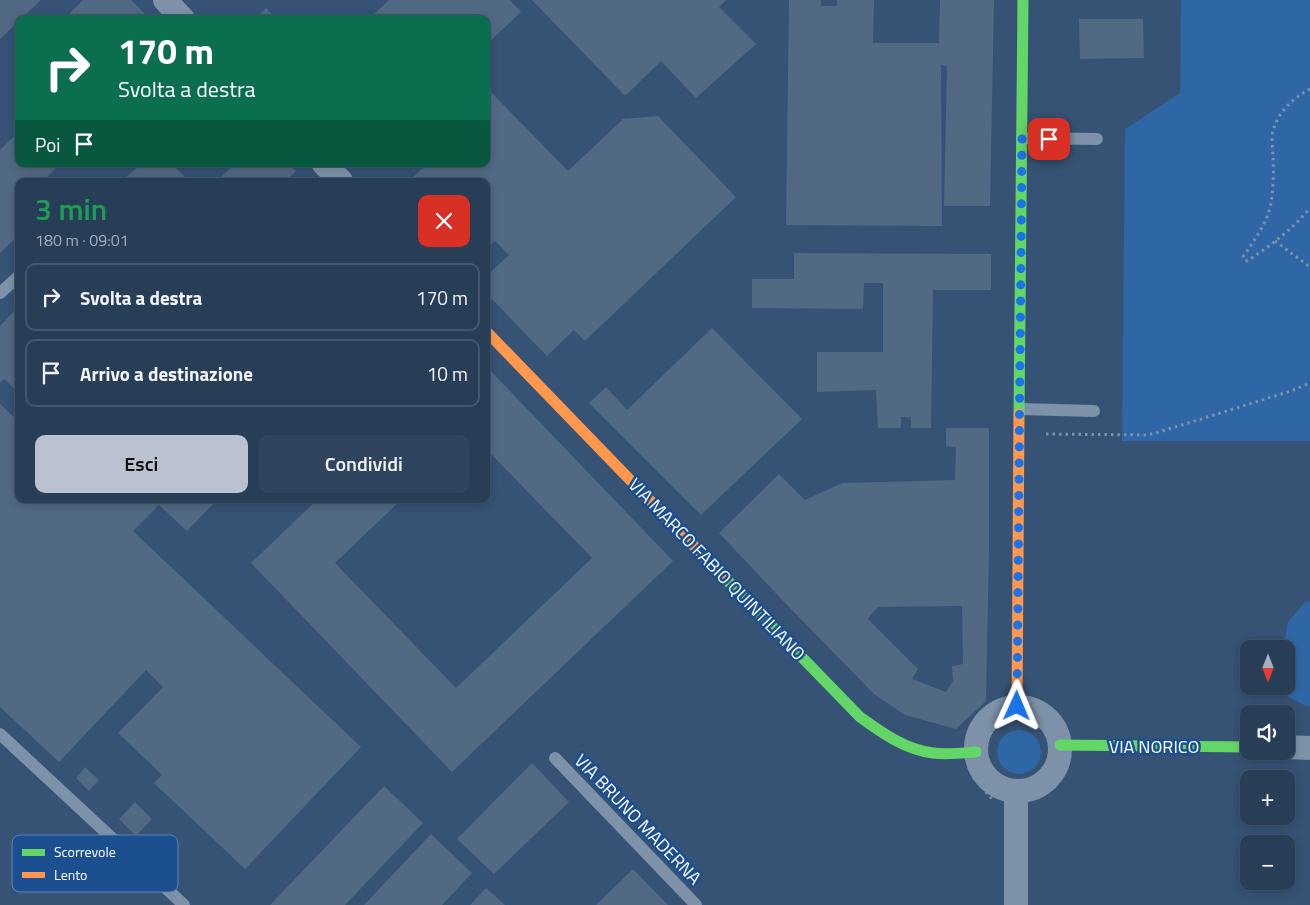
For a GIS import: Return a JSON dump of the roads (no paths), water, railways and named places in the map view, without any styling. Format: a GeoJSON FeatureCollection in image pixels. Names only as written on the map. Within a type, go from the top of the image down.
{"type":"FeatureCollection","features":[{"type":"Feature","properties":{"kind":"street"},"geometry":{"type":"LineString","coordinates":[[165,0],[179,15]]}},
{"type":"Feature","properties":{"kind":"street"},"geometry":{"type":"LineString","coordinates":[[1017,699],[1023,0]]}},
{"type":"Feature","properties":{"kind":"street"},"geometry":{"type":"LineString","coordinates":[[327,167],[338,178]]}},
{"type":"Feature","properties":{"kind":"street","name":"VIA MARCO FABIO QUINTILIANO"},"geometry":{"type":"LineString","coordinates":[[490,335],[860,717],[878,730],[912,747],[933,753],[976,752]]}},
{"type":"Feature","properties":{"kind":"street"},"geometry":{"type":"LineString","coordinates":[[1017,699],[1050,722],[1057,733],[1060,745],[1059,760],[1048,778],[1043,783],[1030,789],[1016,791],[1004,788],[993,782],[984,773],[976,752],[978,737],[984,725],[1017,699]]}},
{"type":"Feature","properties":{"kind":"street","name":"VIA NORICO"},"geometry":{"type":"LineString","coordinates":[[1060,745],[1240,747]]}},
{"type":"Feature","properties":{"kind":"street"},"geometry":{"type":"LineString","coordinates":[[1295,747],[1310,748]]}},
{"type":"Feature","properties":{"kind":"street"},"geometry":{"type":"LineString","coordinates":[[1016,791],[1016,905]]}},
{"type":"Feature","properties":{"kind":"lane"},"geometry":{"type":"LineString","coordinates":[[1022,138],[1097,140]]}},
{"type":"Feature","properties":{"kind":"lane"},"geometry":{"type":"LineString","coordinates":[[0,293],[15,280]]}},
{"type":"Feature","properties":{"kind":"lane"},"geometry":{"type":"LineString","coordinates":[[1020,409],[1094,410]]}},
{"type":"Feature","properties":{"kind":"lane"},"geometry":{"type":"LineString","coordinates":[[0,734],[109,835]]}},
{"type":"Feature","properties":{"kind":"lane","name":"VIA BRUNO MADERNA"},"geometry":{"type":"LineString","coordinates":[[555,758],[696,905]]}},
{"type":"Feature","properties":{"kind":"lane"},"geometry":{"type":"LineString","coordinates":[[170,892],[184,905]]}}]}
